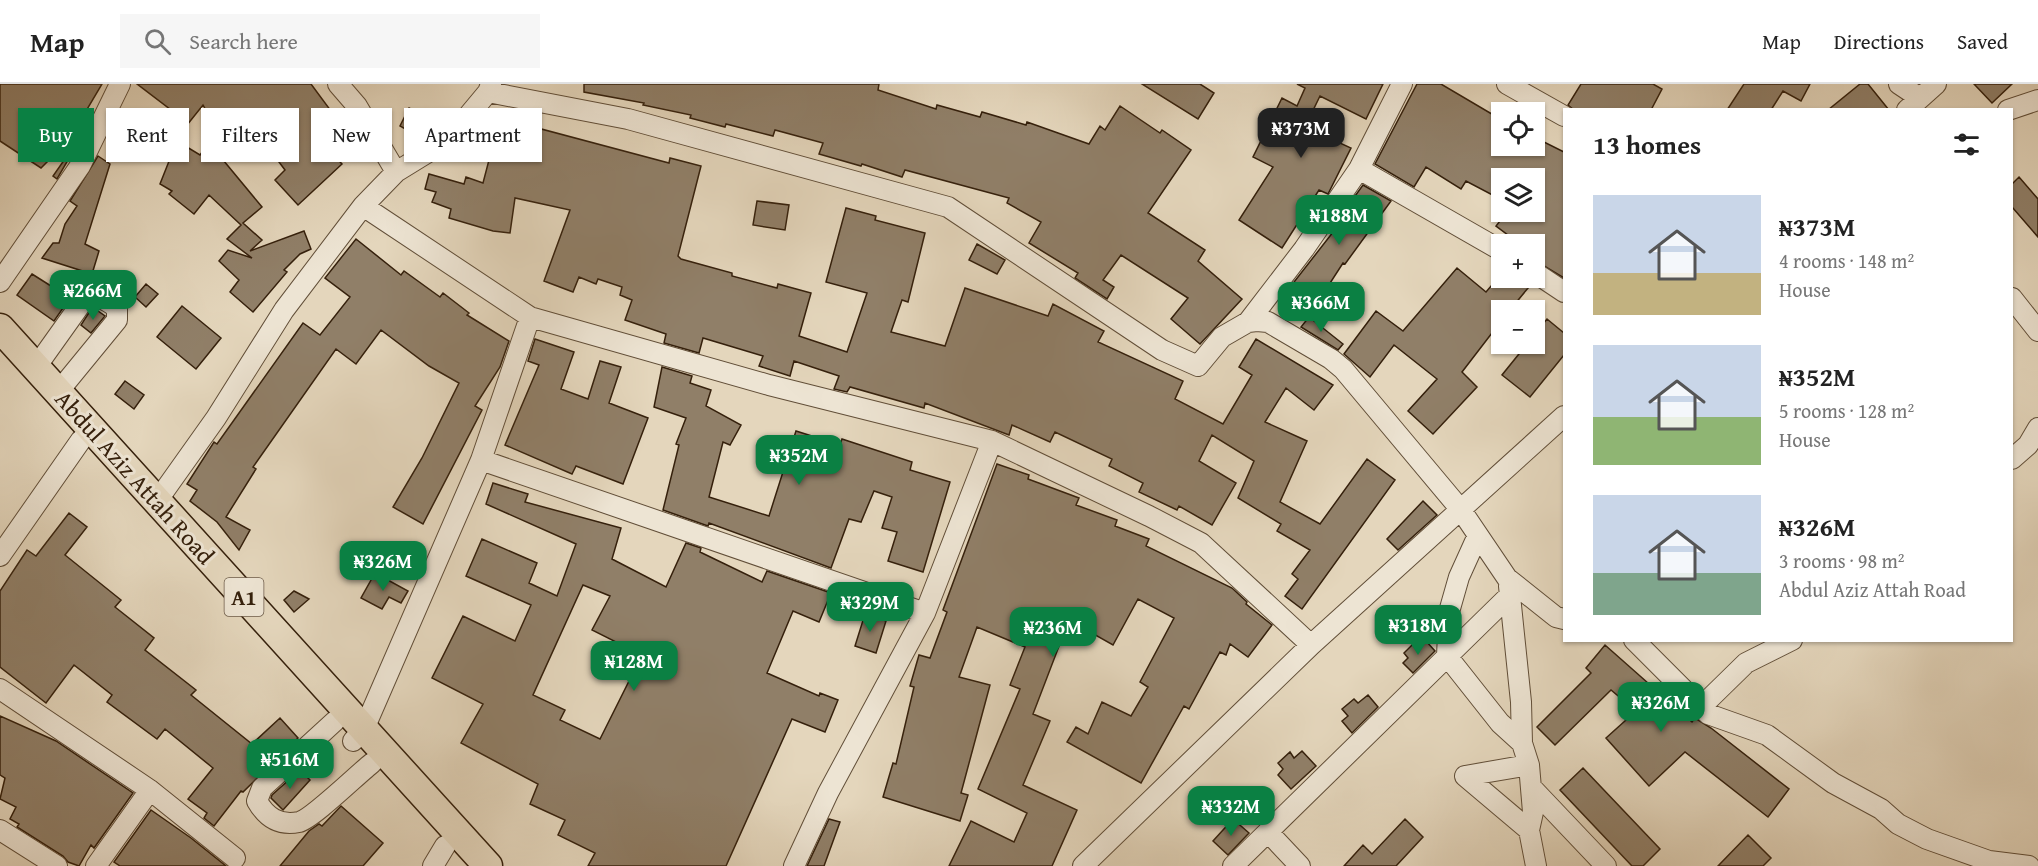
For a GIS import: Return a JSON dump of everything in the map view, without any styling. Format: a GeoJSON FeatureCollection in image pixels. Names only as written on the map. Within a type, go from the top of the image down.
{"type":"FeatureCollection","features":[{"type":"Feature","properties":{"kind":"highway","name":"Abdul Aziz Attah Road"},"geometry":{"type":"LineString","coordinates":[[0,328],[157,501],[350,731],[447,859]]}},
{"type":"Feature","properties":{"kind":"highway","name":"Abdul Aziz Attah Road"},"geometry":{"type":"LineString","coordinates":[[0,351],[350,731],[488,866]]}},
{"type":"Feature","properties":{"kind":"street"},"geometry":{"type":"LineString","coordinates":[[0,282],[80,166],[120,84]]}},
{"type":"Feature","properties":{"kind":"street"},"geometry":{"type":"LineString","coordinates":[[338,84],[357,106],[396,172]]}},
{"type":"Feature","properties":{"kind":"street"},"geometry":{"type":"LineString","coordinates":[[157,501],[216,418],[284,310],[363,206],[396,172],[448,140],[490,88],[628,119],[948,207],[1162,350],[1198,366],[1222,337],[1248,322],[1304,249],[1359,169],[1402,84]]}},
{"type":"Feature","properties":{"kind":"street"},"geometry":{"type":"LineString","coordinates":[[1507,84],[1563,115]]}},
{"type":"Feature","properties":{"kind":"street"},"geometry":{"type":"LineString","coordinates":[[1899,84],[1913,106],[1936,84]]}},
{"type":"Feature","properties":{"kind":"street"},"geometry":{"type":"LineString","coordinates":[[2013,108],[2038,100]]}},
{"type":"Feature","properties":{"kind":"street"},"geometry":{"type":"LineString","coordinates":[[1359,169],[1491,245]]}},
{"type":"Feature","properties":{"kind":"street"},"geometry":{"type":"LineString","coordinates":[[363,206],[530,316],[769,385],[993,441],[1201,543],[1311,645]]}},
{"type":"Feature","properties":{"kind":"street"},"geometry":{"type":"LineString","coordinates":[[1545,279],[1563,291]]}},
{"type":"Feature","properties":{"kind":"street"},"geometry":{"type":"LineString","coordinates":[[36,367],[83,301],[92,297],[105,299],[117,308],[117,320],[58,392]]}},
{"type":"Feature","properties":{"kind":"street"},"geometry":{"type":"LineString","coordinates":[[2013,299],[2038,331]]}},
{"type":"Feature","properties":{"kind":"street"},"geometry":{"type":"LineString","coordinates":[[372,763],[301,821],[282,823],[265,815],[257,801],[262,788],[350,731],[481,460],[530,316]]}},
{"type":"Feature","properties":{"kind":"street"},"geometry":{"type":"LineString","coordinates":[[1248,322],[1268,322],[1343,369],[1461,510],[1509,586],[1556,617],[1563,619]]}},
{"type":"Feature","properties":{"kind":"street"},"geometry":{"type":"LineString","coordinates":[[1083,866],[1311,645],[1563,417]]}},
{"type":"Feature","properties":{"kind":"street"},"geometry":{"type":"LineString","coordinates":[[2013,458],[2028,445],[2038,428]]}},
{"type":"Feature","properties":{"kind":"street"},"geometry":{"type":"LineString","coordinates":[[0,556],[81,440]]}},
{"type":"Feature","properties":{"kind":"street"},"geometry":{"type":"LineString","coordinates":[[794,866],[828,793],[925,613],[993,441]]}},
{"type":"Feature","properties":{"kind":"street"},"geometry":{"type":"LineString","coordinates":[[481,460],[925,613]]}},
{"type":"Feature","properties":{"kind":"street"},"geometry":{"type":"LineString","coordinates":[[1478,536],[1459,578],[1449,612],[1448,656],[1500,723],[1522,743]]}},
{"type":"Feature","properties":{"kind":"street"},"geometry":{"type":"LineString","coordinates":[[1233,866],[1448,656],[1509,586]]}},
{"type":"Feature","properties":{"kind":"street"},"geometry":{"type":"LineString","coordinates":[[1509,586],[1521,702],[1522,743],[1529,765],[1531,787],[1533,812],[1529,830],[1536,866]]}},
{"type":"Feature","properties":{"kind":"street"},"geometry":{"type":"LineString","coordinates":[[1636,642],[1708,714],[1767,735],[1833,783],[1881,809],[1898,824],[1927,839],[1989,861],[2029,866]]}},
{"type":"Feature","properties":{"kind":"street"},"geometry":{"type":"LineString","coordinates":[[1701,707],[1746,663],[1788,642]]}},
{"type":"Feature","properties":{"kind":"street"},"geometry":{"type":"LineString","coordinates":[[0,689],[150,790],[235,858]]}},
{"type":"Feature","properties":{"kind":"street"},"geometry":{"type":"LineString","coordinates":[[1529,765],[1465,776],[1529,830]]}},
{"type":"Feature","properties":{"kind":"street"},"geometry":{"type":"LineString","coordinates":[[1531,787],[1606,866]]}},
{"type":"Feature","properties":{"kind":"street"},"geometry":{"type":"LineString","coordinates":[[96,866],[150,790]]}},
{"type":"Feature","properties":{"kind":"street"},"geometry":{"type":"LineString","coordinates":[[0,830],[57,866]]}},
{"type":"Feature","properties":{"kind":"street"},"geometry":{"type":"LineString","coordinates":[[1268,832],[1300,866]]}},
{"type":"Feature","properties":{"kind":"building"},"geometry":{"type":"Polygon","coordinates":[[[0,84],[102,84],[88,108],[18,108],[18,153],[0,141],[0,84]]]}},
{"type":"Feature","properties":{"kind":"building"},"geometry":{"type":"Polygon","coordinates":[[[137,84],[311,84],[329,108],[311,108],[311,162],[340,162],[342,164],[298,205],[275,180],[285,170],[279,162],[299,162],[299,108],[205,108],[203,105],[189,122],[189,108],[168,108],[137,84]]]}},
{"type":"Feature","properties":{"kind":"building"},"geometry":{"type":"Polygon","coordinates":[[[584,84],[879,84],[878,90],[936,109],[937,105],[980,117],[982,112],[1026,125],[1027,122],[1089,144],[1100,126],[1105,130],[1120,106],[1160,133],[1162,130],[1191,150],[1148,213],[1205,250],[1198,261],[1242,299],[1200,344],[1171,319],[1188,298],[1121,255],[1103,280],[1114,287],[1107,299],[1075,278],[1078,273],[1029,243],[1041,222],[1007,203],[1009,198],[905,170],[902,177],[862,164],[861,166],[819,154],[823,143],[775,130],[773,136],[726,124],[725,127],[690,118],[691,115],[643,105],[644,103],[584,92],[584,84]]]}},
{"type":"Feature","properties":{"kind":"building"},"geometry":{"type":"Polygon","coordinates":[[[1142,84],[1200,84],[1214,93],[1198,119],[1142,84]]]}},
{"type":"Feature","properties":{"kind":"building"},"geometry":{"type":"Polygon","coordinates":[[[1297,84],[1383,84],[1366,119],[1320,96],[1305,127],[1351,148],[1328,194],[1319,190],[1282,248],[1239,220],[1273,167],[1253,157],[1282,98],[1297,106],[1305,88],[1297,84]]]}},
{"type":"Feature","properties":{"kind":"building"},"geometry":{"type":"Polygon","coordinates":[[[1417,84],[1441,84],[1491,114],[1491,156],[1545,156],[1545,142],[1563,152],[1563,277],[1545,267],[1545,234],[1507,234],[1496,226],[1499,222],[1545,222],[1545,168],[1491,168],[1491,194],[1466,181],[1461,189],[1426,167],[1414,187],[1375,164],[1417,84]]]}},
{"type":"Feature","properties":{"kind":"building"},"geometry":{"type":"Polygon","coordinates":[[[1581,84],[1653,84],[1662,89],[1652,108],[1572,108],[1568,105],[1581,84]]]}},
{"type":"Feature","properties":{"kind":"building"},"geometry":{"type":"Polygon","coordinates":[[[1744,84],[1810,84],[1801,101],[1783,91],[1772,108],[1728,108],[1744,84]]]}},
{"type":"Feature","properties":{"kind":"building"},"geometry":{"type":"Polygon","coordinates":[[[1860,84],[1868,84],[1887,108],[1830,108],[1860,84]]]}},
{"type":"Feature","properties":{"kind":"building"},"geometry":{"type":"Polygon","coordinates":[[[1974,84],[2012,84],[1992,103],[1974,84]]]}},
{"type":"Feature","properties":{"kind":"building"},"geometry":{"type":"Polygon","coordinates":[[[542,129],[669,163],[670,158],[701,166],[678,256],[681,259],[732,273],[732,276],[777,288],[778,284],[811,293],[799,336],[847,352],[867,293],[826,282],[846,208],[876,216],[875,220],[925,233],[908,302],[902,300],[891,332],[945,346],[965,288],[1048,316],[1053,304],[1104,331],[1098,342],[1183,381],[1175,399],[1223,424],[1252,375],[1239,367],[1256,339],[1333,385],[1314,410],[1286,388],[1265,422],[1307,441],[1280,502],[1320,524],[1367,459],[1395,480],[1302,609],[1285,596],[1298,579],[1292,574],[1310,550],[1277,531],[1281,524],[1238,498],[1254,461],[1212,435],[1199,461],[1236,483],[1212,525],[1179,506],[1177,510],[1139,492],[1143,483],[1109,466],[1112,459],[1055,432],[1050,442],[1012,425],[1009,435],[925,403],[924,408],[850,387],[847,392],[834,389],[839,376],[794,361],[790,376],[759,366],[763,356],[703,338],[699,353],[664,343],[666,334],[625,320],[632,300],[620,295],[622,287],[598,279],[596,284],[579,277],[573,292],[544,281],[570,210],[515,198],[510,233],[493,231],[449,218],[451,209],[432,202],[436,192],[425,189],[429,174],[464,184],[466,177],[483,183],[488,162],[542,162],[542,129]]]}},
{"type":"Feature","properties":{"kind":"building"},"geometry":{"type":"Polygon","coordinates":[[[189,148],[201,154],[201,162],[225,162],[262,207],[243,223],[262,240],[250,251],[304,231],[311,249],[300,254],[284,270],[287,272],[253,312],[230,292],[239,280],[219,261],[228,250],[252,258],[227,239],[241,225],[209,195],[194,214],[169,194],[172,191],[160,184],[169,162],[189,162],[189,148]]]}},
{"type":"Feature","properties":{"kind":"building"},"geometry":{"type":"Polygon","coordinates":[[[98,156],[110,164],[85,244],[99,251],[92,274],[42,258],[53,243],[59,243],[65,224],[77,206],[70,201],[98,156]]]}},
{"type":"Feature","properties":{"kind":"building"},"geometry":{"type":"Polygon","coordinates":[[[32,162],[47,162],[41,168],[32,162]]]}},
{"type":"Feature","properties":{"kind":"building"},"geometry":{"type":"Polygon","coordinates":[[[63,162],[67,162],[57,179],[53,176],[63,162]]]}},
{"type":"Feature","properties":{"kind":"building"},"geometry":{"type":"Polygon","coordinates":[[[2019,177],[2038,199],[2038,237],[2013,208],[2013,183],[2019,177]]]}},
{"type":"Feature","properties":{"kind":"building"},"geometry":{"type":"Polygon","coordinates":[[[1363,185],[1391,201],[1345,264],[1343,263],[1314,308],[1287,291],[1355,204],[1350,203],[1363,185]]]}},
{"type":"Feature","properties":{"kind":"building"},"geometry":{"type":"Polygon","coordinates":[[[757,201],[789,205],[785,230],[753,225],[757,201]]]}},
{"type":"Feature","properties":{"kind":"building"},"geometry":{"type":"Polygon","coordinates":[[[356,239],[401,275],[404,271],[440,297],[443,293],[469,313],[467,315],[509,341],[500,367],[475,406],[482,410],[423,524],[393,507],[422,458],[459,383],[429,366],[381,330],[356,364],[336,349],[253,467],[256,469],[226,517],[250,530],[239,550],[217,522],[190,501],[197,490],[187,484],[214,442],[217,444],[303,323],[320,335],[350,297],[325,278],[356,239]]]}},
{"type":"Feature","properties":{"kind":"building"},"geometry":{"type":"Polygon","coordinates":[[[977,244],[1005,260],[997,274],[969,260],[977,244]]]}},
{"type":"Feature","properties":{"kind":"building"},"geometry":{"type":"Polygon","coordinates":[[[1457,268],[1486,292],[1491,286],[1491,288],[1528,288],[1518,300],[1491,300],[1491,334],[1462,372],[1477,387],[1433,434],[1408,411],[1437,379],[1394,345],[1370,377],[1344,354],[1376,311],[1403,331],[1457,268]]]}},
{"type":"Feature","properties":{"kind":"building"},"geometry":{"type":"Polygon","coordinates":[[[32,274],[70,298],[54,321],[17,295],[32,274]]]}},
{"type":"Feature","properties":{"kind":"building"},"geometry":{"type":"Polygon","coordinates":[[[146,284],[158,294],[146,307],[135,297],[146,284]]]}},
{"type":"Feature","properties":{"kind":"building"},"geometry":{"type":"Polygon","coordinates":[[[182,306],[221,338],[196,369],[157,337],[182,306]]]}},
{"type":"Feature","properties":{"kind":"building"},"geometry":{"type":"Polygon","coordinates":[[[90,311],[98,311],[105,316],[91,333],[81,325],[90,311]]]}},
{"type":"Feature","properties":{"kind":"building"},"geometry":{"type":"Polygon","coordinates":[[[1309,317],[1343,344],[1338,350],[1301,327],[1309,317]]]}},
{"type":"Feature","properties":{"kind":"building"},"geometry":{"type":"Polygon","coordinates":[[[1547,319],[1563,332],[1563,356],[1530,397],[1502,375],[1519,354],[1545,354],[1545,321],[1547,319]]]}},
{"type":"Feature","properties":{"kind":"building"},"geometry":{"type":"Polygon","coordinates":[[[535,339],[574,352],[561,389],[588,399],[600,361],[621,367],[609,403],[648,418],[623,484],[576,466],[572,474],[505,445],[539,365],[528,361],[535,339]]]}},
{"type":"Feature","properties":{"kind":"building"},"geometry":{"type":"Polygon","coordinates":[[[662,367],[692,376],[690,383],[711,390],[706,406],[741,425],[730,445],[723,442],[709,497],[769,516],[796,431],[840,445],[842,439],[912,462],[910,470],[950,482],[923,572],[888,561],[897,532],[882,528],[892,497],[874,491],[861,522],[849,519],[831,568],[709,523],[708,526],[663,510],[679,445],[676,444],[686,418],[654,407],[662,367]]]}},
{"type":"Feature","properties":{"kind":"building"},"geometry":{"type":"Polygon","coordinates":[[[125,381],[144,395],[134,409],[115,394],[125,381]]]}},
{"type":"Feature","properties":{"kind":"building"},"geometry":{"type":"Polygon","coordinates":[[[997,464],[1029,475],[1028,479],[1079,498],[1076,505],[1117,520],[1115,526],[1149,539],[1146,546],[1232,588],[1247,602],[1246,604],[1272,625],[1248,657],[1230,644],[1226,655],[1220,652],[1189,709],[1184,706],[1141,783],[1067,742],[1076,727],[1088,734],[1102,702],[1131,716],[1148,687],[1140,682],[1174,618],[1138,599],[1113,645],[1069,620],[1033,714],[1050,721],[1023,785],[1077,810],[1052,866],[949,866],[971,821],[1014,842],[1027,813],[978,789],[1020,689],[1010,685],[1025,647],[977,627],[959,677],[990,685],[961,793],[968,795],[960,821],[883,797],[893,763],[896,764],[914,687],[910,686],[919,655],[930,658],[947,612],[943,610],[997,464]]]}},
{"type":"Feature","properties":{"kind":"building"},"geometry":{"type":"Polygon","coordinates":[[[493,483],[528,494],[525,502],[621,528],[612,559],[666,587],[686,543],[701,548],[700,552],[762,582],[767,571],[831,593],[819,622],[793,611],[767,673],[819,696],[820,693],[838,700],[825,732],[792,719],[726,866],[588,866],[595,853],[558,835],[565,820],[530,804],[538,784],[461,743],[483,704],[432,678],[463,616],[515,641],[531,605],[466,576],[482,539],[537,563],[529,583],[557,596],[576,544],[486,504],[493,483]],[[583,585],[533,695],[565,710],[560,720],[600,739],[642,655],[592,630],[610,596],[583,585]]]}},
{"type":"Feature","properties":{"kind":"building"},"geometry":{"type":"Polygon","coordinates":[[[1423,501],[1437,515],[1398,550],[1387,539],[1423,501]]]}},
{"type":"Feature","properties":{"kind":"building"},"geometry":{"type":"Polygon","coordinates":[[[69,513],[87,527],[65,555],[121,600],[115,607],[154,638],[145,650],[196,690],[191,695],[252,744],[280,718],[298,738],[243,792],[241,791],[214,826],[204,818],[207,813],[188,799],[213,768],[165,729],[157,739],[107,702],[112,695],[74,665],[46,703],[0,667],[0,591],[27,550],[36,556],[69,513]]]}},
{"type":"Feature","properties":{"kind":"building"},"geometry":{"type":"Polygon","coordinates":[[[375,573],[408,591],[401,603],[389,597],[382,609],[361,598],[375,573]]]}},
{"type":"Feature","properties":{"kind":"building"},"geometry":{"type":"Polygon","coordinates":[[[294,591],[309,599],[294,612],[284,600],[294,591]]]}},
{"type":"Feature","properties":{"kind":"building"},"geometry":{"type":"Polygon","coordinates":[[[865,614],[886,621],[876,653],[855,646],[865,614]]]}},
{"type":"Feature","properties":{"kind":"building"},"geometry":{"type":"Polygon","coordinates":[[[1426,641],[1435,651],[1413,673],[1403,663],[1408,658],[1404,653],[1414,643],[1418,648],[1426,641]]]}},
{"type":"Feature","properties":{"kind":"building"},"geometry":{"type":"Polygon","coordinates":[[[1605,645],[1692,722],[1695,718],[1711,728],[1789,789],[1768,817],[1685,752],[1649,786],[1606,738],[1636,711],[1611,690],[1555,745],[1537,727],[1591,673],[1586,668],[1605,645]]]}},
{"type":"Feature","properties":{"kind":"building"},"geometry":{"type":"Polygon","coordinates":[[[1368,695],[1378,707],[1352,733],[1342,721],[1348,716],[1342,709],[1354,699],[1358,703],[1368,695]]]}},
{"type":"Feature","properties":{"kind":"building"},"geometry":{"type":"Polygon","coordinates":[[[0,716],[56,741],[133,793],[94,848],[91,845],[79,866],[68,862],[63,856],[17,827],[19,824],[10,819],[16,807],[0,799],[5,778],[0,775],[0,716]]]}},
{"type":"Feature","properties":{"kind":"building"},"geometry":{"type":"Polygon","coordinates":[[[1302,751],[1316,766],[1291,789],[1278,775],[1283,769],[1278,763],[1290,752],[1294,758],[1302,751]]]}},
{"type":"Feature","properties":{"kind":"building"},"geometry":{"type":"Polygon","coordinates":[[[1583,768],[1660,849],[1643,866],[1632,866],[1560,790],[1583,768]]]}},
{"type":"Feature","properties":{"kind":"building"},"geometry":{"type":"Polygon","coordinates":[[[300,770],[310,780],[283,810],[271,798],[272,795],[300,770]]]}},
{"type":"Feature","properties":{"kind":"building"},"geometry":{"type":"Polygon","coordinates":[[[341,806],[383,843],[363,866],[280,866],[309,831],[319,824],[322,826],[341,806]]]}},
{"type":"Feature","properties":{"kind":"building"},"geometry":{"type":"Polygon","coordinates":[[[151,810],[226,866],[120,866],[114,862],[151,810]]]}},
{"type":"Feature","properties":{"kind":"building"},"geometry":{"type":"Polygon","coordinates":[[[829,819],[840,822],[824,866],[807,866],[829,819]]]}},
{"type":"Feature","properties":{"kind":"building"},"geometry":{"type":"Polygon","coordinates":[[[1233,819],[1249,833],[1228,855],[1213,841],[1233,819]]]}},
{"type":"Feature","properties":{"kind":"building"},"geometry":{"type":"Polygon","coordinates":[[[1405,819],[1423,837],[1396,866],[1344,866],[1363,845],[1372,854],[1405,819]]]}},
{"type":"Feature","properties":{"kind":"building"},"geometry":{"type":"Polygon","coordinates":[[[1748,835],[1771,858],[1763,866],[1718,866],[1748,835]]]}}]}
